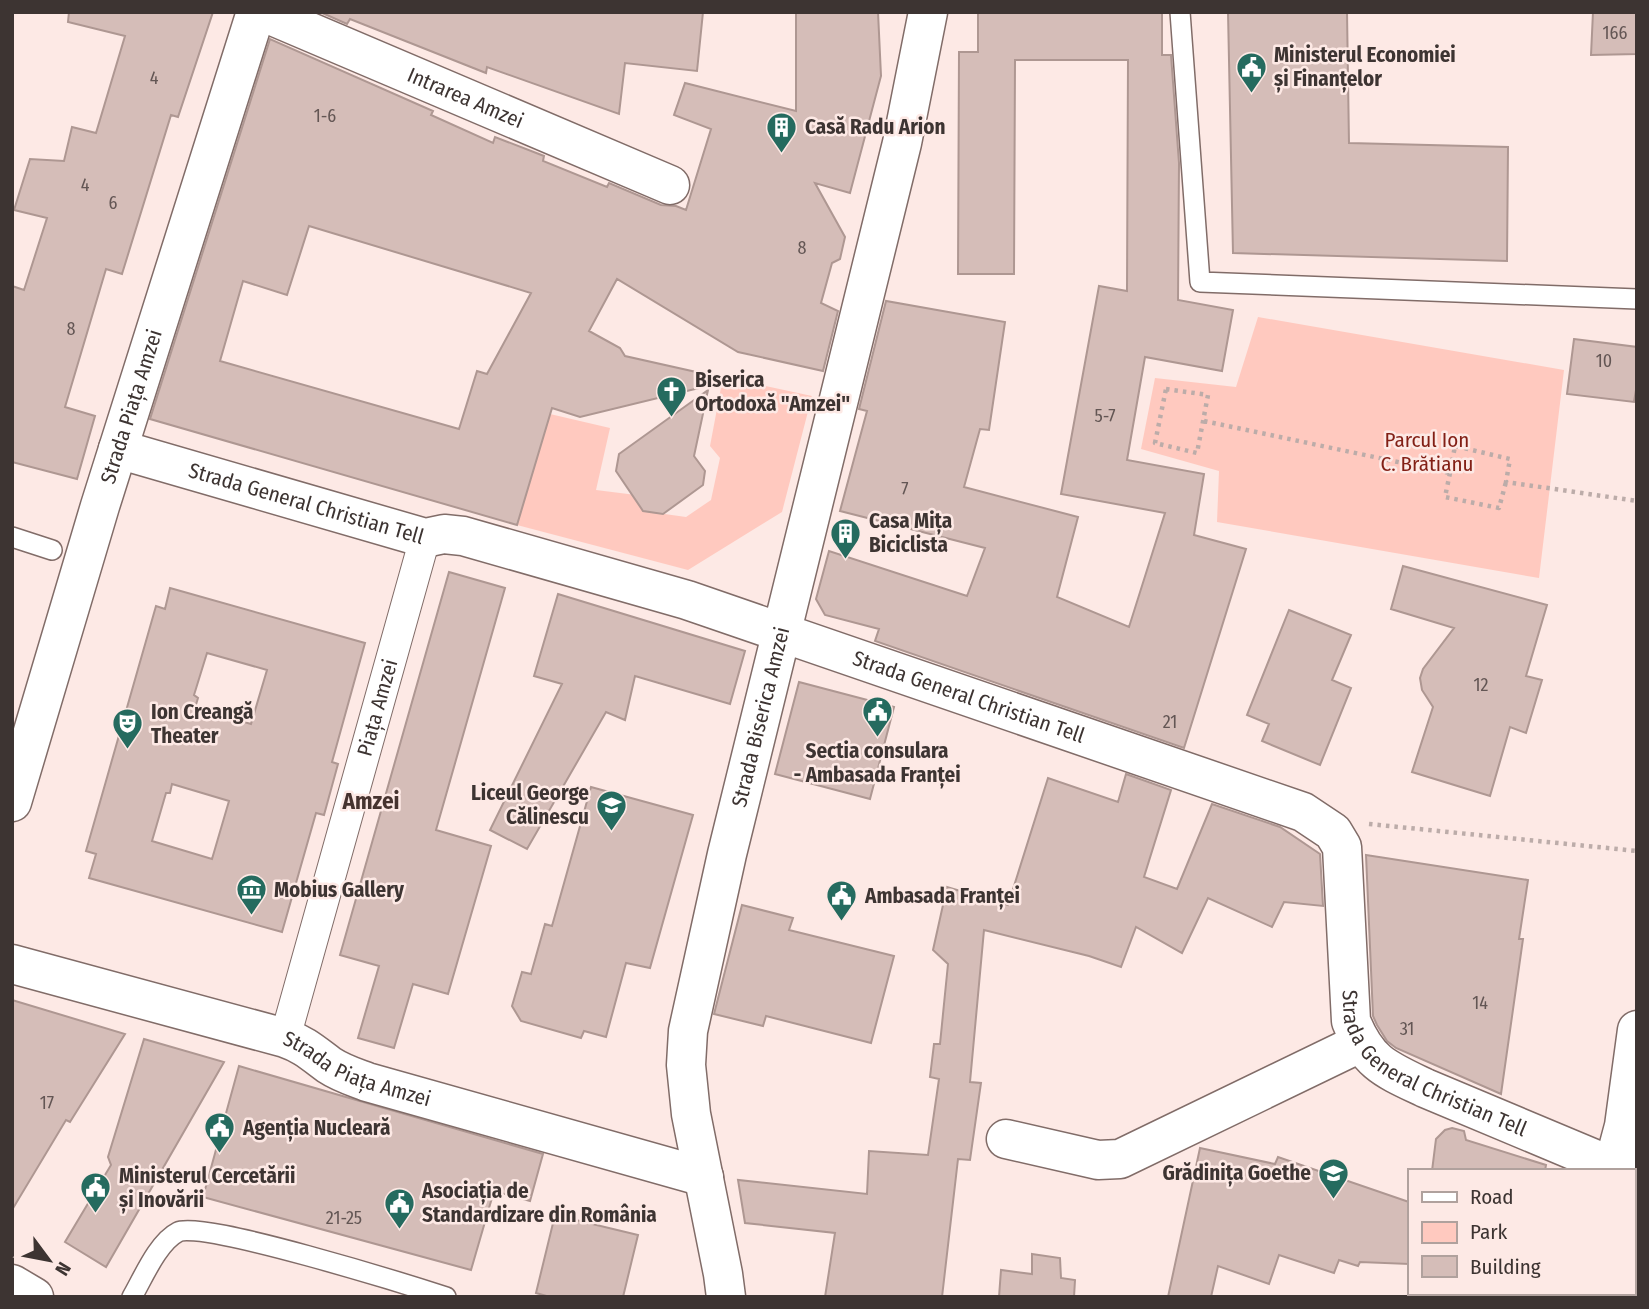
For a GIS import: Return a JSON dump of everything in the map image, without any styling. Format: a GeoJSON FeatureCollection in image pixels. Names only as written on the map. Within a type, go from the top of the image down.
{"type":"FeatureCollection","features":[{"type":"Feature","properties":{"kind":"street","name":"Strada Piața Amzei"},"geometry":{"type":"LineString","coordinates":[[12,802],[118,449],[256,12]]}},
{"type":"Feature","properties":{"kind":"street","name":"Intrarea Amzei"},"geometry":{"type":"LineString","coordinates":[[263,12],[670,185]]}},
{"type":"Feature","properties":{"kind":"street","name":"Strada Biserica Amzei"},"geometry":{"type":"LineString","coordinates":[[902,143],[912,12]]}},
{"type":"Feature","properties":{"kind":"street","name":"Strada Biserica Amzei"},"geometry":{"type":"LineString","coordinates":[[726,1297],[688,1090],[688,1031],[724,867],[902,143],[928,12]]}},
{"type":"Feature","properties":{"kind":"street","name":"Strada General Christian Tell"},"geometry":{"type":"LineString","coordinates":[[118,449],[425,538],[444,534],[463,536],[687,600],[1282,804],[1320,821],[1333,832],[1342,848],[1349,1003],[1351,1021],[1360,1043],[1377,1062],[1395,1074],[1617,1169]]}},
{"type":"Feature","properties":{"kind":"street","name":"Piața Amzei"},"geometry":{"type":"LineString","coordinates":[[285,1038],[425,538]]}},
{"type":"Feature","properties":{"kind":"street","name":"Strada Piața Amzei"},"geometry":{"type":"LineString","coordinates":[[12,964],[285,1038],[310,1049],[348,1075],[367,1082],[704,1177]]}},
{"type":"Feature","properties":{"kind":"street"},"geometry":{"type":"LineString","coordinates":[[1624,1169],[1623,1126],[1637,1030]]}},
{"type":"Feature","properties":{"kind":"street"},"geometry":{"type":"LineString","coordinates":[[1006,1139],[1098,1160],[1120,1159],[1360,1043]]}},
{"type":"Feature","properties":{"kind":"street"},"geometry":{"type":"LineString","coordinates":[[12,1284],[34,1297]]}},
{"type":"Feature","properties":{"kind":"lane"},"geometry":{"type":"LineString","coordinates":[[1180,12],[1200,282],[1637,299]]}},
{"type":"Feature","properties":{"kind":"lane"},"geometry":{"type":"LineString","coordinates":[[12,537],[52,550]]}},
{"type":"Feature","properties":{"kind":"lane"},"geometry":{"type":"LineString","coordinates":[[132,1297],[165,1241],[180,1230],[199,1230],[290,1251],[446,1297]]}},
{"type":"Feature","properties":{"kind":"path"},"geometry":{"type":"LineString","coordinates":[[1166,389],[1208,395],[1204,421],[1197,453],[1155,443],[1166,389]]}},
{"type":"Feature","properties":{"kind":"path"},"geometry":{"type":"LineString","coordinates":[[1204,421],[1450,473]]}},
{"type":"Feature","properties":{"kind":"path"},"geometry":{"type":"LineString","coordinates":[[1455,446],[1510,459],[1506,482],[1499,508],[1444,497],[1455,446]]}},
{"type":"Feature","properties":{"kind":"path"},"geometry":{"type":"LineString","coordinates":[[1506,482],[1637,502]]}},
{"type":"Feature","properties":{"kind":"path"},"geometry":{"type":"LineString","coordinates":[[1342,848],[1368,824],[1637,851]]}},
{"type":"Feature","properties":{"kind":"green space","name":"Parcul Ion C. Brătianu"},"geometry":{"type":"Polygon","coordinates":[[[1258,317],[1564,370],[1539,578],[1217,522],[1219,471],[1141,449],[1155,378],[1236,387],[1258,317]]]}},
{"type":"Feature","properties":{"kind":"green space"},"geometry":{"type":"Polygon","coordinates":[[[723,377],[812,396],[782,512],[688,570],[517,525],[550,414],[610,428],[596,490],[636,495],[635,500],[643,511],[686,517],[711,500],[720,458],[710,446],[723,377]]]}},
{"type":"Feature","properties":{"kind":"green space"},"geometry":{"type":"Polygon","coordinates":[[[1637,1201],[1637,1297],[1595,1297],[1635,1295],[1637,1201]]]}},
{"type":"Feature","properties":{"kind":"building"},"geometry":{"type":"Polygon","coordinates":[[[69,12],[213,12],[178,117],[171,115],[122,274],[106,269],[65,407],[95,416],[77,479],[12,462],[12,286],[24,290],[47,218],[14,210],[30,159],[64,161],[72,127],[96,133],[125,36],[68,22],[69,12]]]}},
{"type":"Feature","properties":{"kind":"building"},"geometry":{"type":"Polygon","coordinates":[[[320,12],[703,12],[697,71],[625,63],[619,114],[487,67],[486,73],[350,19],[347,24],[320,12]]]}},
{"type":"Feature","properties":{"kind":"building"},"geometry":{"type":"Polygon","coordinates":[[[796,12],[878,12],[881,76],[850,193],[815,183],[845,237],[840,259],[832,263],[821,303],[838,311],[823,371],[738,352],[617,279],[589,331],[620,348],[625,356],[732,380],[580,417],[552,408],[517,525],[150,419],[270,39],[433,111],[431,115],[493,143],[495,137],[544,156],[543,161],[607,187],[609,183],[661,205],[686,210],[711,129],[674,115],[685,83],[796,111],[796,12]],[[309,226],[287,295],[243,281],[220,361],[459,429],[477,371],[487,374],[531,293],[309,226]]]}},
{"type":"Feature","properties":{"kind":"building"},"geometry":{"type":"Polygon","coordinates":[[[978,12],[1162,12],[1162,55],[1171,55],[1179,163],[1178,300],[1233,310],[1222,371],[1145,357],[1127,460],[1204,474],[1194,535],[1246,549],[1184,748],[875,641],[879,629],[825,615],[816,599],[829,551],[967,596],[985,548],[840,511],[867,411],[859,409],[886,301],[1005,322],[989,430],[980,429],[964,487],[1078,517],[1057,597],[1129,627],[1165,513],[1061,494],[1099,286],[1127,291],[1128,60],[1015,60],[1014,274],[958,274],[959,52],[978,52],[978,12]]]}},
{"type":"Feature","properties":{"kind":"building"},"geometry":{"type":"Polygon","coordinates":[[[1228,12],[1347,12],[1349,143],[1508,147],[1507,261],[1233,253],[1228,12]]]}},
{"type":"Feature","properties":{"kind":"building"},"geometry":{"type":"Polygon","coordinates":[[[1593,12],[1637,12],[1637,54],[1591,55],[1593,12]]]}},
{"type":"Feature","properties":{"kind":"building"},"geometry":{"type":"Polygon","coordinates":[[[1574,339],[1637,347],[1634,402],[1567,394],[1574,339]]]}},
{"type":"Feature","properties":{"kind":"building","name":"Biserica Ortodoxă \"Amzei\""},"geometry":{"type":"Polygon","coordinates":[[[708,390],[694,456],[705,471],[703,485],[663,514],[643,511],[616,471],[619,454],[708,390]]]}},
{"type":"Feature","properties":{"kind":"building"},"geometry":{"type":"Polygon","coordinates":[[[1403,566],[1547,605],[1526,676],[1542,680],[1526,733],[1510,727],[1490,796],[1412,772],[1433,707],[1422,690],[1420,678],[1423,669],[1454,628],[1391,609],[1403,566]]]}},
{"type":"Feature","properties":{"kind":"building"},"geometry":{"type":"Polygon","coordinates":[[[449,572],[505,588],[436,830],[491,846],[448,994],[413,984],[394,1048],[358,1038],[379,966],[340,955],[449,572]]]}},
{"type":"Feature","properties":{"kind":"building"},"geometry":{"type":"Polygon","coordinates":[[[170,588],[365,643],[332,762],[338,764],[324,815],[316,813],[282,932],[89,878],[96,854],[86,851],[156,606],[165,609],[170,588]],[[207,653],[194,695],[198,698],[195,708],[251,724],[267,670],[207,653]],[[172,784],[170,793],[166,793],[152,841],[212,859],[229,801],[172,784]]]}},
{"type":"Feature","properties":{"kind":"building"},"geometry":{"type":"Polygon","coordinates":[[[558,594],[745,651],[730,704],[635,676],[625,720],[606,712],[527,849],[490,830],[562,684],[534,676],[558,594]]]}},
{"type":"Feature","properties":{"kind":"building"},"geometry":{"type":"Polygon","coordinates":[[[1289,610],[1351,635],[1332,680],[1351,688],[1320,765],[1262,741],[1269,724],[1247,715],[1289,610]]]}},
{"type":"Feature","properties":{"kind":"building"},"geometry":{"type":"Polygon","coordinates":[[[799,682],[894,707],[870,799],[775,774],[799,682]]]}},
{"type":"Feature","properties":{"kind":"building"},"geometry":{"type":"Polygon","coordinates":[[[1126,774],[1171,790],[1144,877],[1177,889],[1212,804],[1280,827],[1320,854],[1323,906],[1284,902],[1272,927],[1208,898],[1182,953],[1136,927],[1121,967],[1089,956],[984,930],[970,1082],[981,1083],[970,1160],[958,1159],[942,1297],[825,1297],[835,1233],[745,1223],[738,1180],[867,1194],[869,1151],[928,1155],[939,1079],[930,1077],[934,1044],[940,1044],[948,964],[933,950],[947,887],[1008,905],[1048,778],[1118,802],[1126,774]]]}},
{"type":"Feature","properties":{"kind":"building"},"geometry":{"type":"Polygon","coordinates":[[[591,787],[693,815],[650,968],[626,963],[606,1037],[584,1031],[581,1038],[521,1021],[512,1006],[522,972],[531,974],[545,924],[552,926],[591,787]]]}},
{"type":"Feature","properties":{"kind":"building"},"geometry":{"type":"Polygon","coordinates":[[[1366,855],[1528,880],[1519,939],[1523,939],[1501,1094],[1396,1048],[1387,1041],[1377,1025],[1373,1016],[1366,855]]]}},
{"type":"Feature","properties":{"kind":"building"},"geometry":{"type":"Polygon","coordinates":[[[742,905],[793,918],[789,930],[894,956],[871,1043],[766,1016],[763,1026],[714,1014],[742,905]]]}},
{"type":"Feature","properties":{"kind":"building"},"geometry":{"type":"Polygon","coordinates":[[[12,1000],[125,1034],[70,1122],[66,1120],[12,1210],[12,1000]]]}},
{"type":"Feature","properties":{"kind":"building"},"geometry":{"type":"Polygon","coordinates":[[[144,1039],[224,1062],[106,1267],[65,1242],[111,1165],[108,1157],[144,1039]]]}},
{"type":"Feature","properties":{"kind":"building"},"geometry":{"type":"Polygon","coordinates":[[[239,1066],[543,1154],[530,1201],[494,1191],[471,1270],[203,1197],[239,1066]]]}},
{"type":"Feature","properties":{"kind":"building"},"geometry":{"type":"Polygon","coordinates":[[[1452,1128],[1464,1131],[1466,1140],[1546,1165],[1545,1169],[1432,1169],[1436,1139],[1445,1130],[1452,1128]]]}},
{"type":"Feature","properties":{"kind":"building"},"geometry":{"type":"Polygon","coordinates":[[[1200,1148],[1275,1164],[1278,1157],[1408,1202],[1408,1264],[1360,1262],[1358,1266],[1339,1260],[1334,1273],[1279,1255],[1269,1284],[1218,1266],[1211,1297],[1168,1297],[1200,1148]]]}},
{"type":"Feature","properties":{"kind":"building"},"geometry":{"type":"Polygon","coordinates":[[[555,1215],[638,1235],[623,1297],[550,1297],[536,1293],[555,1215]]]}},
{"type":"Feature","properties":{"kind":"building"},"geometry":{"type":"Polygon","coordinates":[[[1032,1254],[1060,1258],[1061,1278],[1075,1280],[1074,1297],[999,1297],[1001,1270],[1032,1274],[1032,1254]]]}},
{"type":"Feature","properties":{"kind":"place","name":"Ministerul Economiei și Finanțelor"},"geometry":{"type":"Point","coordinates":[1251,94]}},
{"type":"Feature","properties":{"kind":"place","name":"Casă Radu Arion"},"geometry":{"type":"Point","coordinates":[782,154]}},
{"type":"Feature","properties":{"kind":"place","name":"Biserica Ortodoxă \"Amzei\""},"geometry":{"type":"Point","coordinates":[672,419]}},
{"type":"Feature","properties":{"kind":"place","name":"Casa Mița Biciclista"},"geometry":{"type":"Point","coordinates":[846,560]}},
{"type":"Feature","properties":{"kind":"place","name":"Sectia consulara - Ambasada Franței"},"geometry":{"type":"Point","coordinates":[877,738]}},
{"type":"Feature","properties":{"kind":"place","name":"Ion Creangă Theater"},"geometry":{"type":"Point","coordinates":[128,751]}},
{"type":"Feature","properties":{"kind":"place","name":"Liceul George Călinescu"},"geometry":{"type":"Point","coordinates":[612,832]}},
{"type":"Feature","properties":{"kind":"place","name":"Mobius Gallery"},"geometry":{"type":"Point","coordinates":[251,917]}},
{"type":"Feature","properties":{"kind":"place","name":"Ambasada Franței"},"geometry":{"type":"Point","coordinates":[842,923]}},
{"type":"Feature","properties":{"kind":"place","name":"Agenția Nucleară"},"geometry":{"type":"Point","coordinates":[220,1155]}},
{"type":"Feature","properties":{"kind":"place","name":"Grădinița Goethe"},"geometry":{"type":"Point","coordinates":[1334,1200]}},
{"type":"Feature","properties":{"kind":"place","name":"Ministerul Cercetării și Inovării"},"geometry":{"type":"Point","coordinates":[96,1215]}},
{"type":"Feature","properties":{"kind":"place","name":"Asociația de Standardizare din România"},"geometry":{"type":"Point","coordinates":[399,1230]}},
{"type":"Feature","properties":{"kind":"district","name":"Amzei"},"geometry":{"type":"Point","coordinates":[371,801]}}]}
